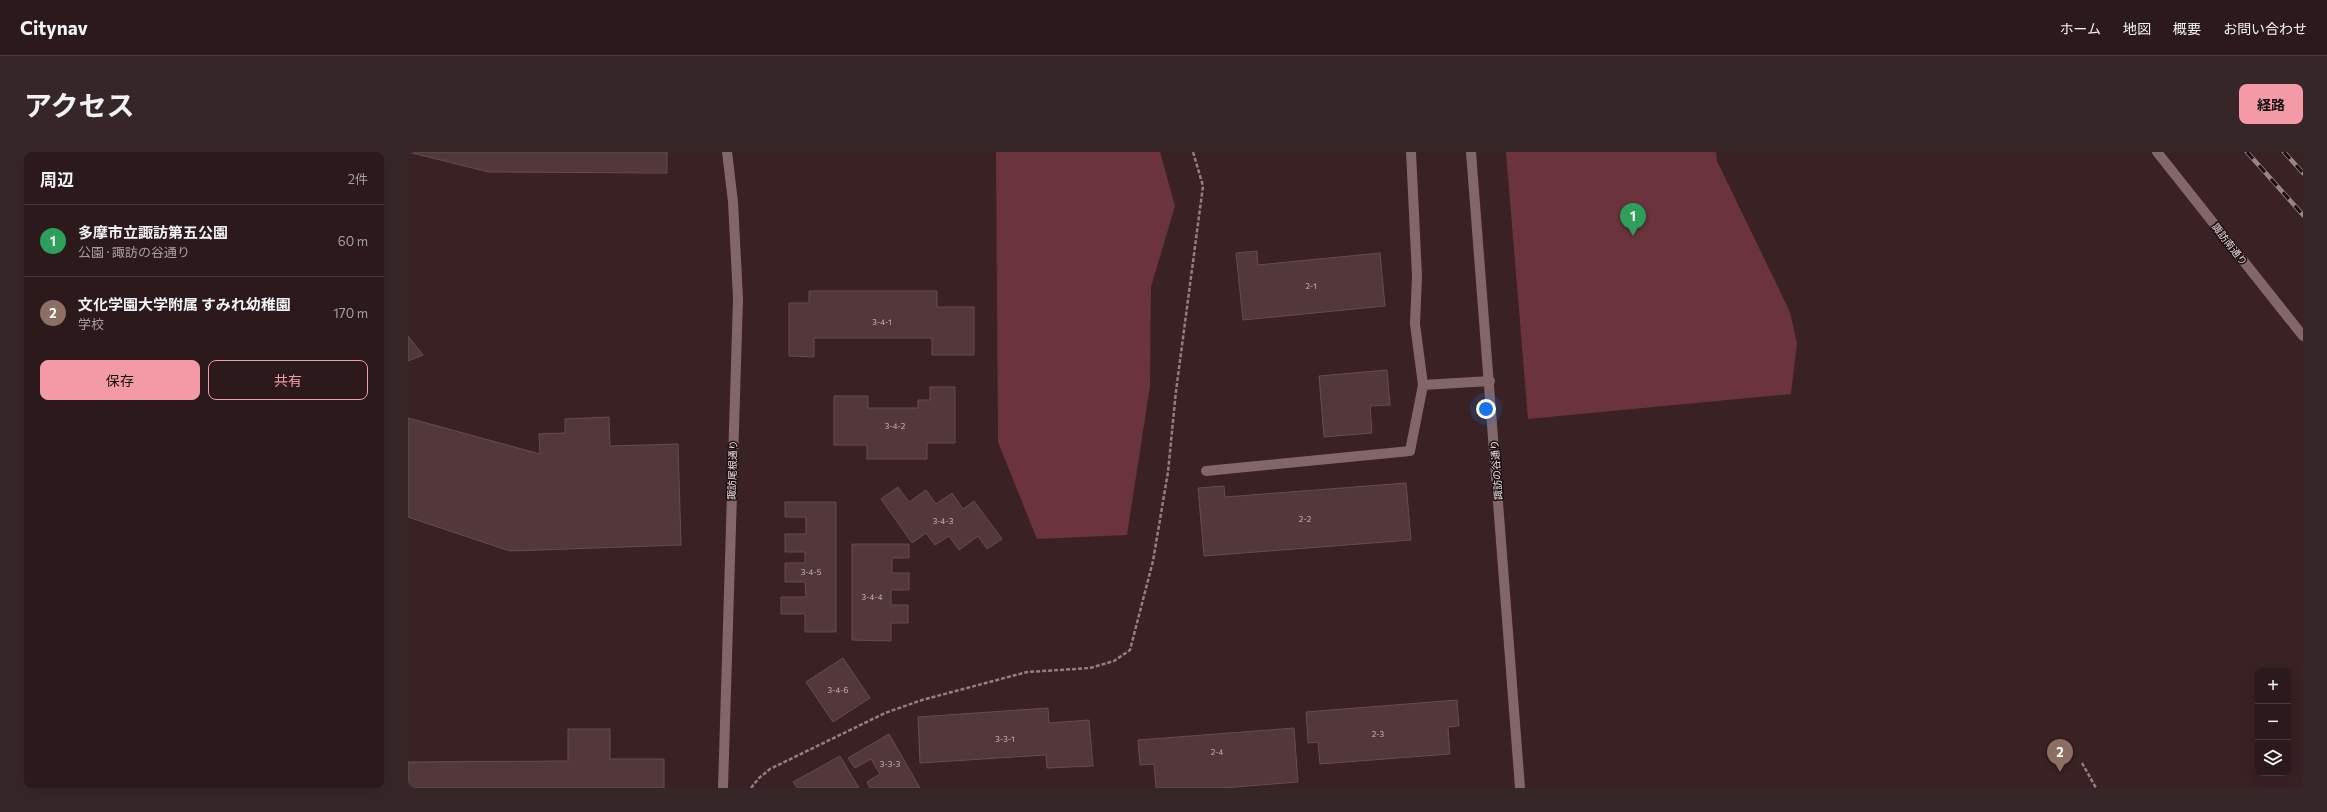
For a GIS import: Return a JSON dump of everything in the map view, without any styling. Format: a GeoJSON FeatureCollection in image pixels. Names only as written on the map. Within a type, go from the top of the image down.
{"type":"FeatureCollection","features":[{"type":"Feature","properties":{"kind":"street","name":"諏訪尾根通り"},"geometry":{"type":"LineString","coordinates":[[723,788],[738,298],[734,202],[727,152]]}},
{"type":"Feature","properties":{"kind":"street"},"geometry":{"type":"LineString","coordinates":[[1206,471],[1410,451],[1423,385],[1415,324],[1417,276],[1411,152]]}},
{"type":"Feature","properties":{"kind":"street","name":"諏訪の谷通り"},"geometry":{"type":"LineString","coordinates":[[1471,152],[1490,381],[1520,788]]}},
{"type":"Feature","properties":{"kind":"street","name":"諏訪南通り"},"geometry":{"type":"LineString","coordinates":[[2157,152],[2303,336]]}},
{"type":"Feature","properties":{"kind":"street"},"geometry":{"type":"LineString","coordinates":[[1423,385],[1490,381]]}},
{"type":"Feature","properties":{"kind":"path"},"geometry":{"type":"LineString","coordinates":[[751,788],[759,778],[770,769],[885,713],[936,696],[1027,672],[1090,668],[1114,661],[1130,650],[1153,561],[1168,472],[1178,376],[1203,186],[1193,152]]}},
{"type":"Feature","properties":{"kind":"path"},"geometry":{"type":"LineString","coordinates":[[2082,763],[2096,788]]}},
{"type":"Feature","properties":{"kind":"shaded area"},"geometry":{"type":"Polygon","coordinates":[[[996,152],[1160,152],[1175,206],[1151,287],[1150,386],[1127,535],[1037,539],[998,442],[996,152]]]}},
{"type":"Feature","properties":{"kind":"shaded area"},"geometry":{"type":"Polygon","coordinates":[[[1506,152],[1716,152],[1717,161],[1790,312],[1797,343],[1791,394],[1528,419],[1506,152]]]}},
{"type":"Feature","properties":{"kind":"building"},"geometry":{"type":"Polygon","coordinates":[[[408,152],[667,152],[667,173],[489,172],[408,152]]]}},
{"type":"Feature","properties":{"kind":"building"},"geometry":{"type":"Polygon","coordinates":[[[1257,251],[1258,265],[1380,253],[1385,306],[1243,320],[1236,253],[1257,251]]]}},
{"type":"Feature","properties":{"kind":"building"},"geometry":{"type":"Polygon","coordinates":[[[809,291],[937,291],[937,307],[974,307],[974,355],[932,355],[932,338],[814,338],[814,357],[789,356],[789,303],[809,303],[809,291]]]}},
{"type":"Feature","properties":{"kind":"building"},"geometry":{"type":"Polygon","coordinates":[[[408,336],[423,355],[408,361],[408,336]]]}},
{"type":"Feature","properties":{"kind":"building"},"geometry":{"type":"Polygon","coordinates":[[[1387,370],[1390,405],[1370,406],[1372,433],[1324,437],[1319,376],[1387,370]]]}},
{"type":"Feature","properties":{"kind":"building"},"geometry":{"type":"Polygon","coordinates":[[[930,387],[955,387],[955,443],[927,443],[927,459],[867,459],[867,445],[834,445],[834,396],[868,396],[868,408],[918,408],[918,400],[930,400],[930,387]]]}},
{"type":"Feature","properties":{"kind":"building"},"geometry":{"type":"Polygon","coordinates":[[[609,417],[610,446],[678,444],[681,545],[510,551],[408,517],[408,418],[540,454],[539,434],[565,433],[565,419],[609,417]]]}},
{"type":"Feature","properties":{"kind":"building"},"geometry":{"type":"Polygon","coordinates":[[[1406,483],[1411,540],[1204,556],[1198,488],[1224,486],[1225,497],[1406,483]]]}},
{"type":"Feature","properties":{"kind":"building"},"geometry":{"type":"Polygon","coordinates":[[[898,487],[909,502],[926,490],[936,504],[952,493],[963,509],[974,501],[1002,539],[987,549],[978,536],[959,550],[949,536],[935,545],[926,533],[912,543],[881,499],[898,487]]]}},
{"type":"Feature","properties":{"kind":"building"},"geometry":{"type":"Polygon","coordinates":[[[785,502],[836,502],[836,632],[805,632],[805,614],[781,614],[781,597],[806,597],[805,582],[785,582],[785,563],[805,563],[805,552],[785,552],[785,534],[806,534],[806,517],[785,517],[785,502]]]}},
{"type":"Feature","properties":{"kind":"building"},"geometry":{"type":"Polygon","coordinates":[[[852,544],[909,544],[909,558],[892,558],[892,573],[909,573],[909,590],[891,590],[891,605],[908,605],[908,623],[891,623],[891,641],[852,640],[852,544]]]}},
{"type":"Feature","properties":{"kind":"building"},"geometry":{"type":"Polygon","coordinates":[[[843,658],[870,698],[833,722],[806,682],[843,658]]]}},
{"type":"Feature","properties":{"kind":"building"},"geometry":{"type":"Polygon","coordinates":[[[1457,700],[1459,726],[1448,727],[1450,754],[1320,764],[1318,742],[1308,743],[1306,712],[1457,700]]]}},
{"type":"Feature","properties":{"kind":"building"},"geometry":{"type":"Polygon","coordinates":[[[1048,708],[1049,723],[1089,720],[1093,766],[1047,768],[1046,755],[920,763],[918,717],[1048,708]]]}},
{"type":"Feature","properties":{"kind":"building"},"geometry":{"type":"Polygon","coordinates":[[[1294,728],[1298,782],[1223,788],[1156,788],[1154,764],[1140,765],[1138,740],[1294,728]]]}},
{"type":"Feature","properties":{"kind":"building"},"geometry":{"type":"Polygon","coordinates":[[[568,729],[610,729],[610,759],[664,759],[664,788],[408,788],[408,762],[568,761],[568,729]]]}},
{"type":"Feature","properties":{"kind":"building"},"geometry":{"type":"Polygon","coordinates":[[[889,734],[920,788],[870,788],[867,782],[880,774],[871,759],[855,768],[848,758],[889,734]]]}},
{"type":"Feature","properties":{"kind":"building"},"geometry":{"type":"Polygon","coordinates":[[[840,756],[859,788],[797,788],[793,782],[840,756]]]}},
{"type":"Feature","properties":{"kind":"railway"},"geometry":{"type":"LineString","coordinates":[[2247,152],[2303,215]]}},
{"type":"Feature","properties":{"kind":"railway"},"geometry":{"type":"LineString","coordinates":[[2284,152],[2303,173]]}},
{"type":"Feature","properties":{"kind":"place","name":"多摩市立諏訪第五公園"},"geometry":{"type":"Point","coordinates":[1633,236]}},
{"type":"Feature","properties":{"kind":"place","name":"文化学園大学附属 すみれ幼稚園"},"geometry":{"type":"Point","coordinates":[2060,772]}}]}
